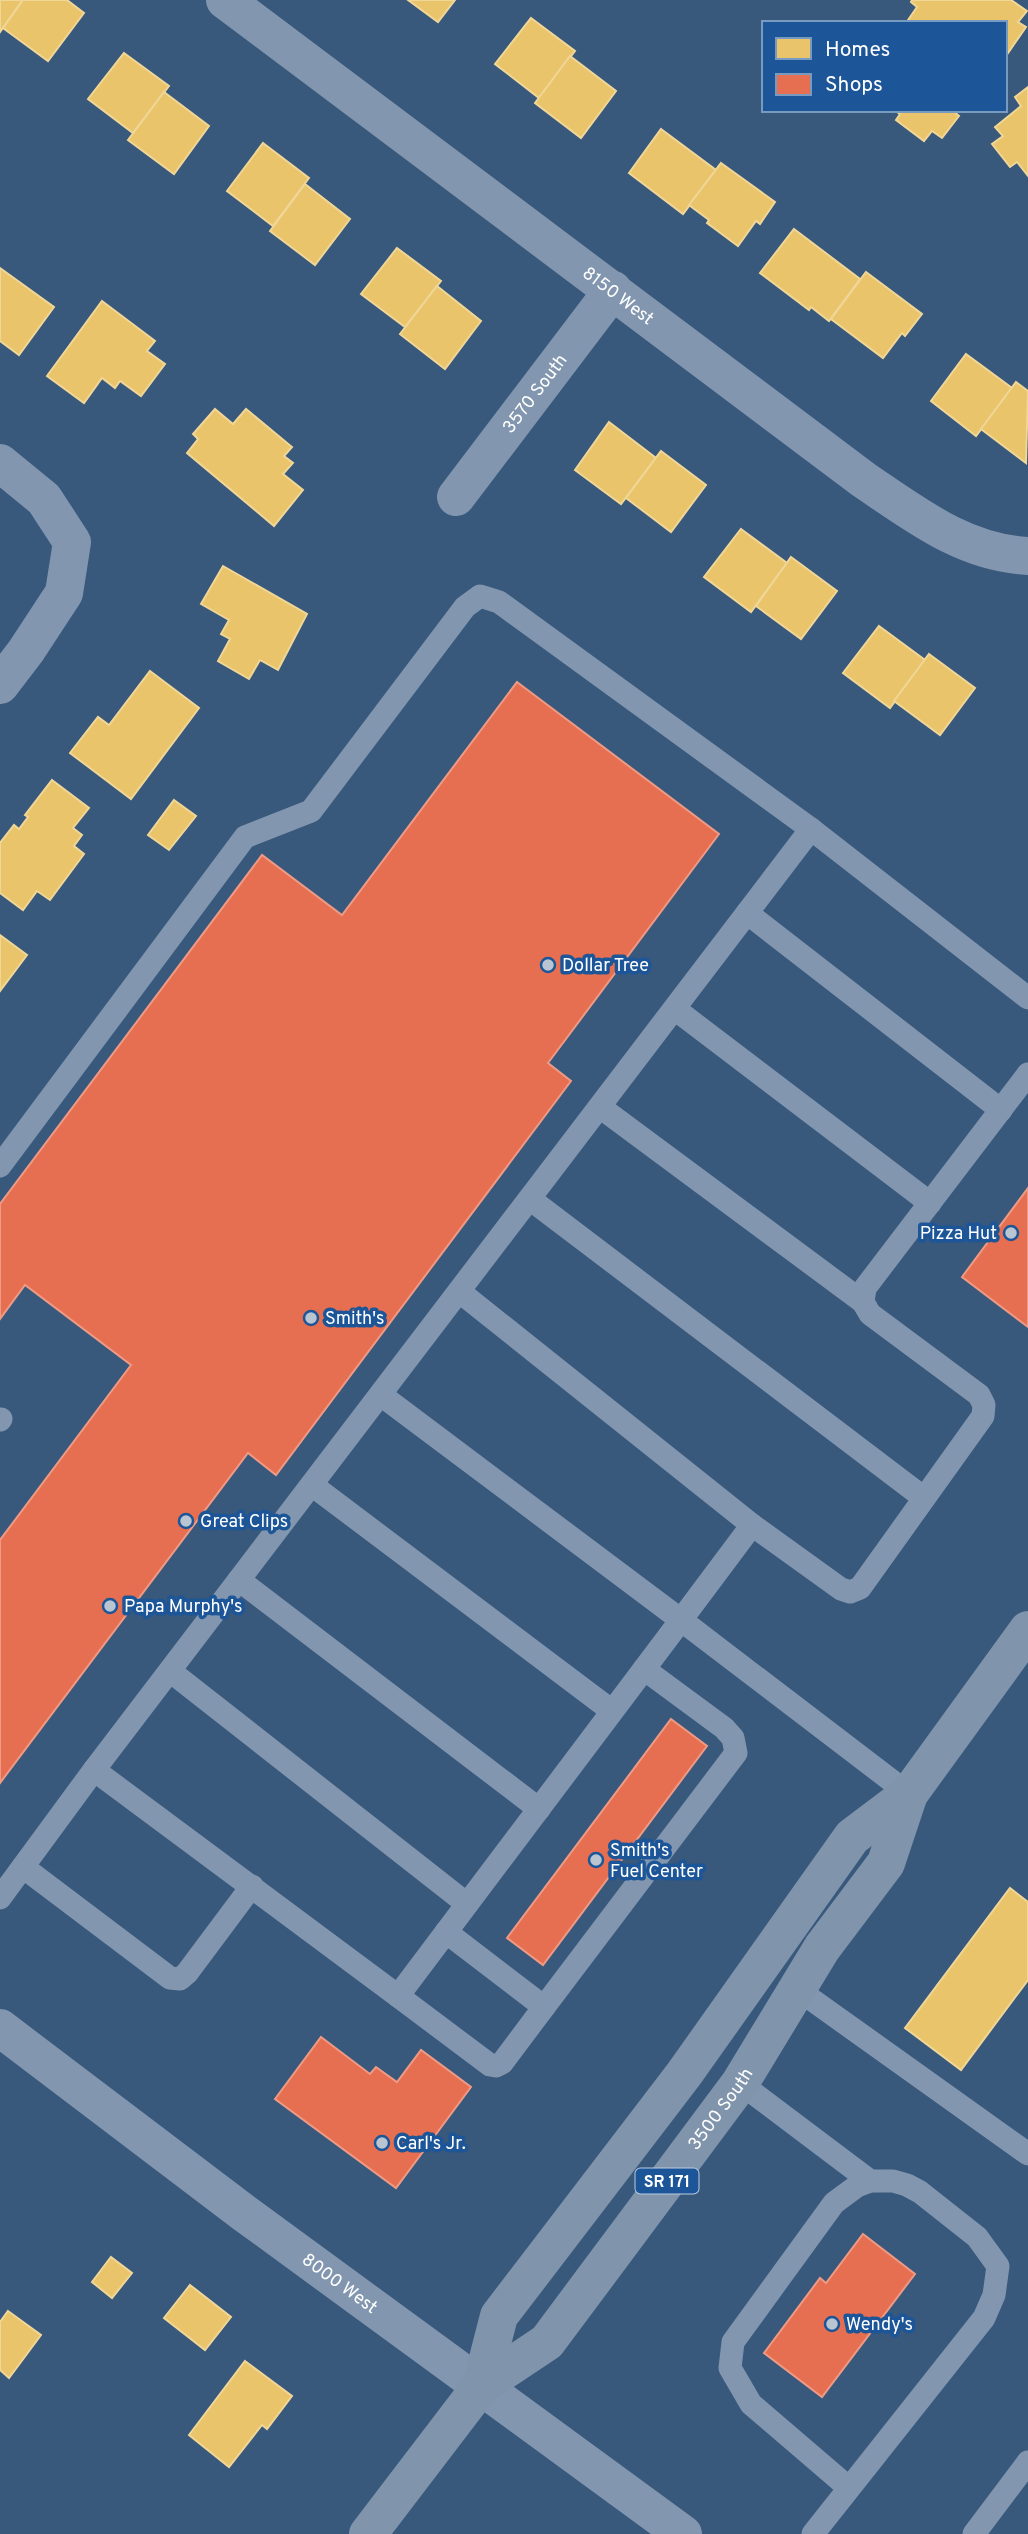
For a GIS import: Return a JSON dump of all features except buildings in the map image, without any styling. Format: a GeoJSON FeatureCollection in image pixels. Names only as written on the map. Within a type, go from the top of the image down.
{"type":"FeatureCollection","features":[{"type":"Feature","properties":{"kind":"main road","name":"3500 South"},"geometry":{"type":"LineString","coordinates":[[481,2386],[499,2316],[684,2074],[852,1837],[909,1794],[1028,1630]]}},
{"type":"Feature","properties":{"kind":"main road","name":"3500 South"},"geometry":{"type":"LineString","coordinates":[[368,2534],[481,2386],[547,2343],[740,2083],[822,1948],[886,1863],[909,1794]]}},
{"type":"Feature","properties":{"kind":"street","name":"8150 West"},"geometry":{"type":"LineString","coordinates":[[225,0],[864,480],[962,542],[1006,555],[1028,556]]}},
{"type":"Feature","properties":{"kind":"street","name":"3570 South"},"geometry":{"type":"LineString","coordinates":[[456,497],[612,290]]}},
{"type":"Feature","properties":{"kind":"street"},"geometry":{"type":"LineString","coordinates":[[0,463],[44,499],[72,542],[64,593],[26,652],[0,685]]}},
{"type":"Feature","properties":{"kind":"street","name":"8000 West"},"geometry":{"type":"LineString","coordinates":[[0,2028],[244,2213],[683,2534]]}},
{"type":"Feature","properties":{"kind":"lane"},"geometry":{"type":"LineString","coordinates":[[0,1166],[245,837],[311,811],[465,607],[480,596],[499,602],[811,829],[1028,998]]}},
{"type":"Feature","properties":{"kind":"lane"},"geometry":{"type":"LineString","coordinates":[[0,1898],[94,1770],[811,829]]}},
{"type":"Feature","properties":{"kind":"lane"},"geometry":{"type":"LineString","coordinates":[[747,913],[1001,1110]]}},
{"type":"Feature","properties":{"kind":"lane"},"geometry":{"type":"LineString","coordinates":[[675,1009],[930,1203]]}},
{"type":"Feature","properties":{"kind":"lane"},"geometry":{"type":"LineString","coordinates":[[863,1303],[865,1288],[1028,1074]]}},
{"type":"Feature","properties":{"kind":"lane"},"geometry":{"type":"LineString","coordinates":[[460,1292],[752,1525],[841,1589],[850,1592],[860,1588],[983,1416],[984,1405],[979,1395],[870,1314],[863,1303],[600,1107]]}},
{"type":"Feature","properties":{"kind":"lane"},"geometry":{"type":"LineString","coordinates":[[530,1199],[925,1498]]}},
{"type":"Feature","properties":{"kind":"lane"},"geometry":{"type":"LineString","coordinates":[[381,1395],[909,1794]]}},
{"type":"Feature","properties":{"kind":"lane"},"geometry":{"type":"LineString","coordinates":[[312,1485],[612,1711]]}},
{"type":"Feature","properties":{"kind":"lane"},"geometry":{"type":"LineString","coordinates":[[398,1996],[752,1525]]}},
{"type":"Feature","properties":{"kind":"lane"},"geometry":{"type":"LineString","coordinates":[[239,1580],[538,1809]]}},
{"type":"Feature","properties":{"kind":"lane"},"geometry":{"type":"LineString","coordinates":[[94,1770],[496,2066],[502,2063],[736,1753],[733,1738],[724,1728],[644,1669]]}},
{"type":"Feature","properties":{"kind":"lane"},"geometry":{"type":"LineString","coordinates":[[170,1671],[467,1904]]}},
{"type":"Feature","properties":{"kind":"lane"},"geometry":{"type":"LineString","coordinates":[[23,1867],[170,1978],[180,1979],[252,1886]]}},
{"type":"Feature","properties":{"kind":"lane"},"geometry":{"type":"LineString","coordinates":[[446,1932],[544,2007]]}},
{"type":"Feature","properties":{"kind":"lane"},"geometry":{"type":"LineString","coordinates":[[797,1989],[1026,2147]]}},
{"type":"Feature","properties":{"kind":"lane"},"geometry":{"type":"LineString","coordinates":[[740,2083],[870,2181]]}},
{"type":"Feature","properties":{"kind":"lane"},"geometry":{"type":"LineString","coordinates":[[813,2534],[984,2318],[994,2295],[998,2266],[977,2237],[919,2192],[893,2181],[870,2181],[857,2186],[834,2203],[733,2342],[730,2368],[751,2404],[849,2488]]}},
{"type":"Feature","properties":{"kind":"lane"},"geometry":{"type":"LineString","coordinates":[[974,2534],[1028,2462]]}},
{"type":"Feature","properties":{"kind":"place","name":"Dollar Tree"},"geometry":{"type":"Point","coordinates":[548,965]}},
{"type":"Feature","properties":{"kind":"place","name":"Pizza Hut"},"geometry":{"type":"Point","coordinates":[1011,1233]}},
{"type":"Feature","properties":{"kind":"place","name":"Smith's"},"geometry":{"type":"Point","coordinates":[311,1318]}},
{"type":"Feature","properties":{"kind":"place","name":"Great Clips"},"geometry":{"type":"Point","coordinates":[186,1521]}},
{"type":"Feature","properties":{"kind":"place","name":"Papa Murphy's"},"geometry":{"type":"Point","coordinates":[110,1606]}},
{"type":"Feature","properties":{"kind":"place","name":"Smith's Fuel Center"},"geometry":{"type":"Point","coordinates":[596,1860]}},
{"type":"Feature","properties":{"kind":"place","name":"Carl's Jr."},"geometry":{"type":"Point","coordinates":[382,2143]}},
{"type":"Feature","properties":{"kind":"place","name":"Wendy's"},"geometry":{"type":"Point","coordinates":[832,2324]}}]}
